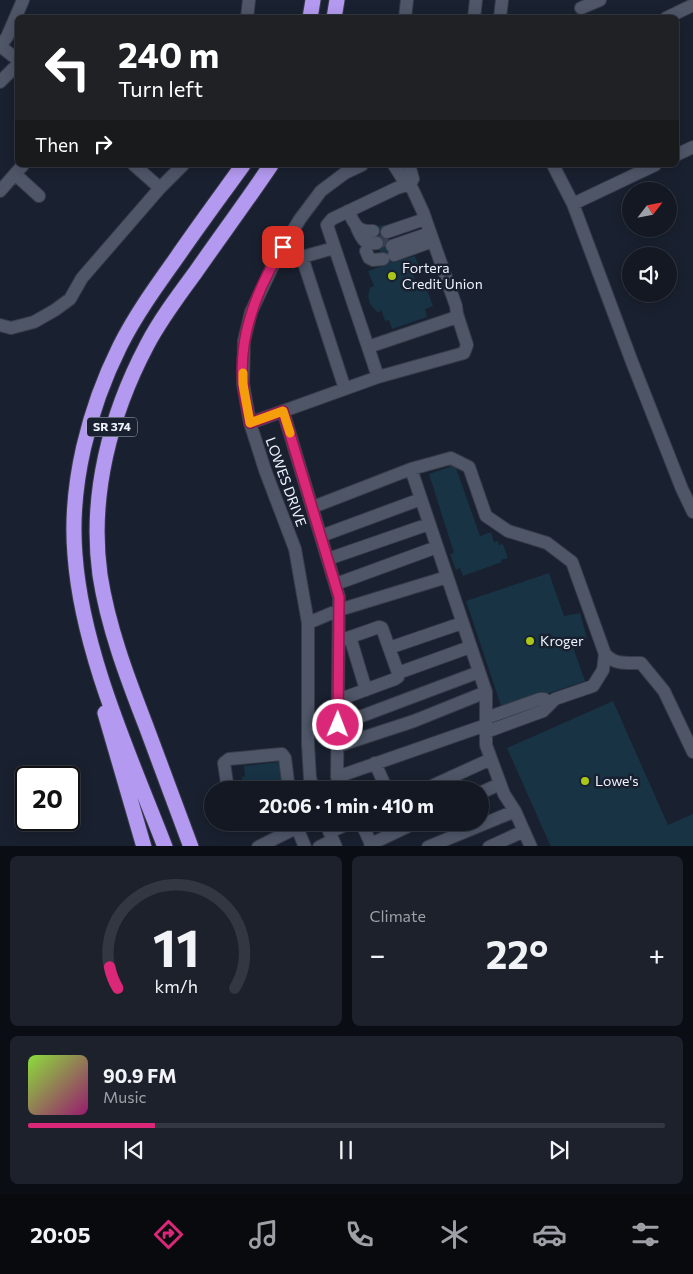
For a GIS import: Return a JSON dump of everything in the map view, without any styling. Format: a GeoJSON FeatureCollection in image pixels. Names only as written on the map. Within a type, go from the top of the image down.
{"type":"FeatureCollection","features":[{"type":"Feature","properties":{"kind":"highway"},"geometry":{"type":"LineString","coordinates":[[310,15],[313,0]]}},
{"type":"Feature","properties":{"kind":"highway"},"geometry":{"type":"LineString","coordinates":[[334,15],[337,0]]}},
{"type":"Feature","properties":{"kind":"highway","name":"SR 374"},"geometry":{"type":"LineString","coordinates":[[165,846],[107,694],[91,643],[78,584],[74,554],[74,530],[80,469],[86,436],[96,401],[120,346],[145,302],[242,167]]}},
{"type":"Feature","properties":{"kind":"highway","name":"SR 374"},"geometry":{"type":"LineString","coordinates":[[192,846],[118,648],[100,575],[98,515],[104,463],[112,427],[128,382],[147,344],[167,312],[270,167]]}},
{"type":"Feature","properties":{"kind":"highway"},"geometry":{"type":"LineString","coordinates":[[91,643],[100,695],[144,846]]}},
{"type":"Feature","properties":{"kind":"highway"},"geometry":{"type":"LineString","coordinates":[[146,726],[199,846]]}},
{"type":"Feature","properties":{"kind":"street"},"geometry":{"type":"LineString","coordinates":[[16,15],[22,0]]}},
{"type":"Feature","properties":{"kind":"street"},"geometry":{"type":"LineString","coordinates":[[247,15],[249,0]]}},
{"type":"Feature","properties":{"kind":"street"},"geometry":{"type":"LineString","coordinates":[[405,15],[407,0]]}},
{"type":"Feature","properties":{"kind":"street"},"geometry":{"type":"LineString","coordinates":[[474,15],[476,0]]}},
{"type":"Feature","properties":{"kind":"street"},"geometry":{"type":"LineString","coordinates":[[500,15],[502,0]]}},
{"type":"Feature","properties":{"kind":"street"},"geometry":{"type":"LineString","coordinates":[[581,9],[600,0]]}},
{"type":"Feature","properties":{"kind":"street"},"geometry":{"type":"LineString","coordinates":[[672,15],[693,5]]}},
{"type":"Feature","properties":{"kind":"street"},"geometry":{"type":"LineString","coordinates":[[15,17],[7,37],[0,46],[15,59]]}},
{"type":"Feature","properties":{"kind":"street"},"geometry":{"type":"LineString","coordinates":[[0,82],[15,65]]}},
{"type":"Feature","properties":{"kind":"street"},"geometry":{"type":"LineString","coordinates":[[679,154],[693,147]]}},
{"type":"Feature","properties":{"kind":"street"},"geometry":{"type":"LineString","coordinates":[[136,167],[160,188]]}},
{"type":"Feature","properties":{"kind":"street"},"geometry":{"type":"LineString","coordinates":[[0,325],[11,328],[34,322],[70,299],[82,278],[160,188],[181,167]]}},
{"type":"Feature","properties":{"kind":"street","name":"LOWES DRIVE"},"geometry":{"type":"LineString","coordinates":[[311,781],[309,764],[308,623],[295,549],[265,470],[250,423],[243,384],[244,341],[251,312],[278,255],[300,219],[321,191],[345,173],[358,167]]}},
{"type":"Feature","properties":{"kind":"street"},"geometry":{"type":"LineString","coordinates":[[250,423],[378,378],[464,353],[467,345],[429,230],[410,184],[404,180],[395,167]]}},
{"type":"Feature","properties":{"kind":"street"},"geometry":{"type":"LineString","coordinates":[[378,378],[328,225],[332,218],[397,188],[410,184],[413,179],[410,167]]}},
{"type":"Feature","properties":{"kind":"street"},"geometry":{"type":"LineString","coordinates":[[554,167],[573,204],[632,362],[682,489],[693,512]]}},
{"type":"Feature","properties":{"kind":"street"},"geometry":{"type":"LineString","coordinates":[[573,204],[651,167]]}},
{"type":"Feature","properties":{"kind":"street"},"geometry":{"type":"LineString","coordinates":[[0,191],[19,169],[39,196]]}},
{"type":"Feature","properties":{"kind":"street"},"geometry":{"type":"LineString","coordinates":[[348,211],[363,244],[373,251],[429,230]]}},
{"type":"Feature","properties":{"kind":"street"},"geometry":{"type":"LineString","coordinates":[[385,246],[429,230]]}},
{"type":"Feature","properties":{"kind":"street"},"geometry":{"type":"LineString","coordinates":[[363,244],[363,232],[385,246]]}},
{"type":"Feature","properties":{"kind":"street"},"geometry":{"type":"LineString","coordinates":[[334,248],[302,257],[345,389]]}},
{"type":"Feature","properties":{"kind":"street"},"geometry":{"type":"LineString","coordinates":[[368,347],[454,318],[457,314]]}},
{"type":"Feature","properties":{"kind":"street"},"geometry":{"type":"LineString","coordinates":[[283,411],[336,584],[344,639],[366,690]]}},
{"type":"Feature","properties":{"kind":"street"},"geometry":{"type":"LineString","coordinates":[[313,507],[410,469],[451,458],[468,467],[486,516],[508,531],[546,543],[572,562],[605,654],[608,658],[619,664],[640,663],[664,691],[693,752]]}},
{"type":"Feature","properties":{"kind":"street"},"geometry":{"type":"LineString","coordinates":[[410,469],[486,692],[486,745],[504,794],[515,811],[531,846]]}},
{"type":"Feature","properties":{"kind":"street"},"geometry":{"type":"LineString","coordinates":[[321,536],[420,499]]}},
{"type":"Feature","properties":{"kind":"street"},"geometry":{"type":"LineString","coordinates":[[328,559],[429,524]]}},
{"type":"Feature","properties":{"kind":"street"},"geometry":{"type":"LineString","coordinates":[[336,584],[437,548]]}},
{"type":"Feature","properties":{"kind":"street"},"geometry":{"type":"LineString","coordinates":[[308,623],[339,610],[447,578]]}},
{"type":"Feature","properties":{"kind":"street"},"geometry":{"type":"LineString","coordinates":[[389,648],[462,623]]}},
{"type":"Feature","properties":{"kind":"street"},"geometry":{"type":"LineString","coordinates":[[338,700],[398,677],[382,628],[380,627],[344,639]]}},
{"type":"Feature","properties":{"kind":"street"},"geometry":{"type":"LineString","coordinates":[[344,639],[338,700],[337,777],[486,725],[540,699],[553,701],[593,686],[602,670],[605,654]]}},
{"type":"Feature","properties":{"kind":"street"},"geometry":{"type":"LineString","coordinates":[[398,673],[470,647]]}},
{"type":"Feature","properties":{"kind":"street"},"geometry":{"type":"LineString","coordinates":[[338,725],[479,672]]}},
{"type":"Feature","properties":{"kind":"street"},"geometry":{"type":"LineString","coordinates":[[338,746],[414,721],[486,692]]}},
{"type":"Feature","properties":{"kind":"street"},"geometry":{"type":"LineString","coordinates":[[227,781],[224,763],[229,759],[282,754],[285,758],[288,781]]}},
{"type":"Feature","properties":{"kind":"street"},"geometry":{"type":"LineString","coordinates":[[442,781],[491,759]]}},
{"type":"Feature","properties":{"kind":"street"},"geometry":{"type":"LineString","coordinates":[[375,763],[383,781]]}},
{"type":"Feature","properties":{"kind":"street"},"geometry":{"type":"LineString","coordinates":[[286,768],[309,764]]}},
{"type":"Feature","properties":{"kind":"street"},"geometry":{"type":"LineString","coordinates":[[489,789],[500,784]]}},
{"type":"Feature","properties":{"kind":"street"},"geometry":{"type":"LineString","coordinates":[[428,846],[515,811]]}},
{"type":"Feature","properties":{"kind":"street"},"geometry":{"type":"LineString","coordinates":[[258,846],[294,829],[298,830],[305,846]]}},
{"type":"Feature","properties":{"kind":"street"},"geometry":{"type":"LineString","coordinates":[[365,831],[370,845],[398,831]]}},
{"type":"Feature","properties":{"kind":"street"},"geometry":{"type":"LineString","coordinates":[[489,846],[524,831]]}},
{"type":"Feature","properties":{"kind":"street"},"geometry":{"type":"LineString","coordinates":[[319,846],[331,835]]}},
{"type":"Feature","properties":{"kind":"building","name":"Fortera Credit Union"},"geometry":{"type":"Polygon","coordinates":[[[384,225],[397,261],[415,256],[420,269],[412,271],[416,284],[424,281],[433,306],[425,309],[427,317],[392,329],[389,320],[385,321],[381,309],[380,312],[377,312],[370,304],[368,296],[370,288],[374,286],[368,271],[385,265],[372,228],[384,225]]]}},
{"type":"Feature","properties":{"kind":"building"},"geometry":{"type":"Polygon","coordinates":[[[455,465],[480,536],[491,532],[494,542],[498,541],[499,545],[503,544],[508,558],[463,576],[460,568],[456,570],[450,554],[454,553],[429,474],[455,465]]]}},
{"type":"Feature","properties":{"kind":"building","name":"Kroger"},"geometry":{"type":"Polygon","coordinates":[[[549,573],[564,616],[580,613],[587,638],[572,644],[585,681],[502,709],[466,601],[549,573]]]}},
{"type":"Feature","properties":{"kind":"building","name":"Lowe's"},"geometry":{"type":"Polygon","coordinates":[[[613,701],[668,825],[693,814],[693,846],[551,846],[507,748],[613,701]]]}},
{"type":"Feature","properties":{"kind":"building"},"geometry":{"type":"Polygon","coordinates":[[[279,762],[281,781],[242,781],[242,777],[245,776],[244,766],[279,762]]]}},
{"type":"Feature","properties":{"kind":"tunnel"},"geometry":{"type":"LineString","coordinates":[[377,243],[389,239]]}},
{"type":"Feature","properties":{"kind":"slow traffic"},"geometry":{"type":"LineString","coordinates":[[243,373],[243,384],[250,423],[283,411],[290,433]]}},
{"type":"Feature","properties":{"kind":"place","name":"Fortera Credit Union"},"geometry":{"type":"Point","coordinates":[392,276]}},
{"type":"Feature","properties":{"kind":"place","name":"Kroger"},"geometry":{"type":"Point","coordinates":[530,641]}},
{"type":"Feature","properties":{"kind":"place","name":"Lowe's"},"geometry":{"type":"Point","coordinates":[585,781]}},
{"type":"Feature","properties":{"kind":"route"},"geometry":{"type":"LineString","coordinates":[[283,247],[251,312],[244,341],[243,384],[250,423],[283,411],[339,597],[338,725]]}}]}
